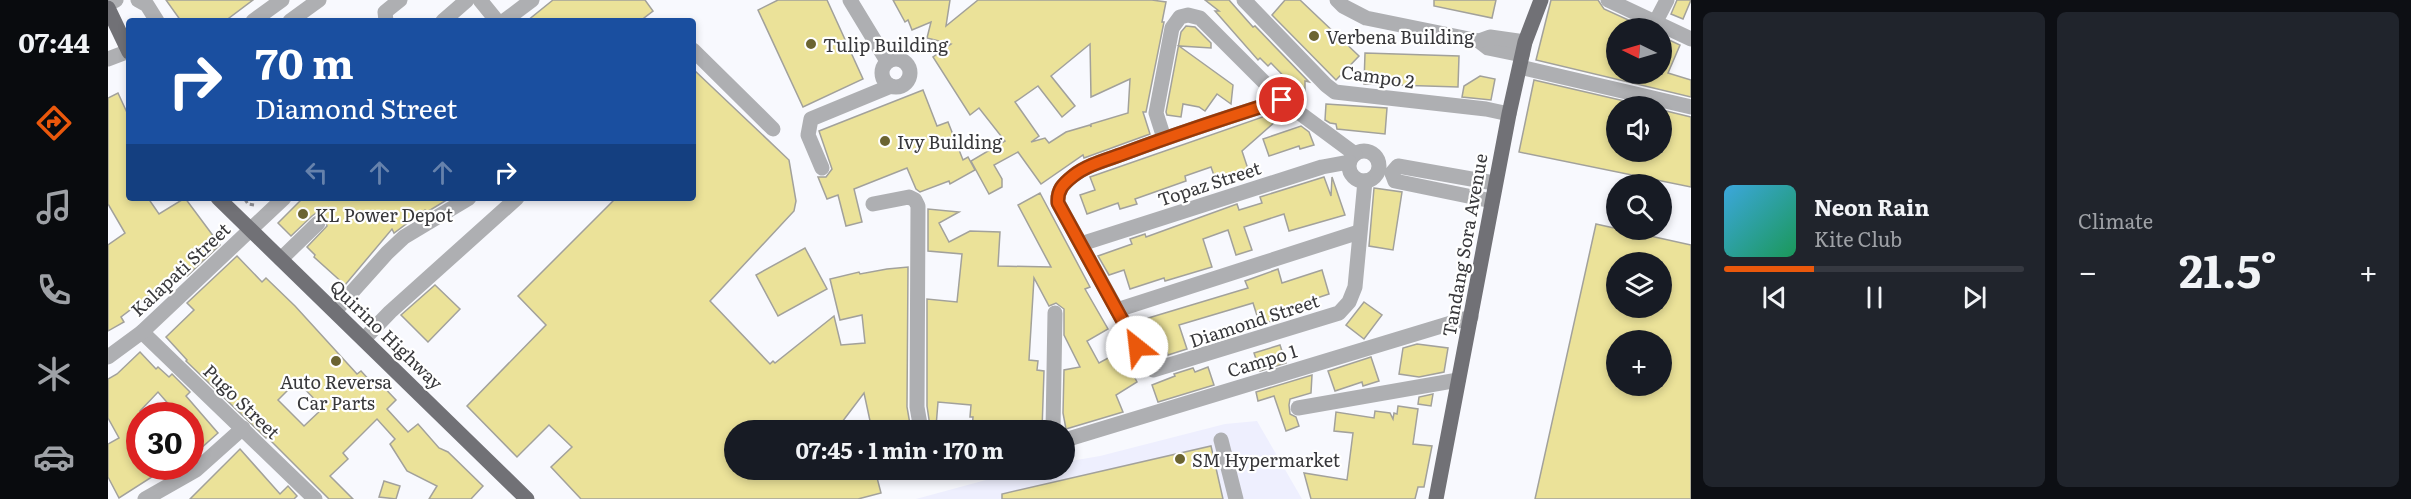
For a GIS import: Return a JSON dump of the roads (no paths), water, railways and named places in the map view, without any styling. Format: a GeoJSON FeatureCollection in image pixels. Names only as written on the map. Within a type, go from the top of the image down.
{"type":"FeatureCollection","features":[{"type":"Feature","properties":{"kind":"main road","name":"Tandang Sora Avenue"},"geometry":{"type":"LineString","coordinates":[[1436,499],[1494,183],[1522,55],[1541,0]]}},
{"type":"Feature","properties":{"kind":"main road"},"geometry":{"type":"LineString","coordinates":[[108,6],[126,45]]}},
{"type":"Feature","properties":{"kind":"main road","name":"Quirino Highway"},"geometry":{"type":"LineString","coordinates":[[221,201],[527,499]]}},
{"type":"Feature","properties":{"kind":"street"},"geometry":{"type":"LineString","coordinates":[[108,6],[116,0]]}},
{"type":"Feature","properties":{"kind":"street"},"geometry":{"type":"LineString","coordinates":[[138,0],[147,5],[155,18]]}},
{"type":"Feature","properties":{"kind":"street"},"geometry":{"type":"LineString","coordinates":[[256,18],[282,0]]}},
{"type":"Feature","properties":{"kind":"street"},"geometry":{"type":"LineString","coordinates":[[294,18],[319,0]]}},
{"type":"Feature","properties":{"kind":"street"},"geometry":{"type":"LineString","coordinates":[[386,18],[385,12],[400,0]]}},
{"type":"Feature","properties":{"kind":"street"},"geometry":{"type":"LineString","coordinates":[[446,18],[467,0]]}},
{"type":"Feature","properties":{"kind":"street"},"geometry":{"type":"LineString","coordinates":[[480,0],[494,18]]}},
{"type":"Feature","properties":{"kind":"street"},"geometry":{"type":"LineString","coordinates":[[508,18],[532,0]]}},
{"type":"Feature","properties":{"kind":"street"},"geometry":{"type":"LineString","coordinates":[[850,0],[887,61]]}},
{"type":"Feature","properties":{"kind":"street","name":"Campo 2"},"geometry":{"type":"LineString","coordinates":[[1244,0],[1335,92],[1486,109],[1509,114]]}},
{"type":"Feature","properties":{"kind":"street"},"geometry":{"type":"LineString","coordinates":[[1337,0],[1343,6],[1366,18],[1479,41],[1490,37],[1522,55],[1691,107]]}},
{"type":"Feature","properties":{"kind":"street"},"geometry":{"type":"LineString","coordinates":[[1608,0],[1645,18]]}},
{"type":"Feature","properties":{"kind":"street"},"geometry":{"type":"LineString","coordinates":[[1658,18],[1667,0]]}},
{"type":"Feature","properties":{"kind":"street"},"geometry":{"type":"LineString","coordinates":[[1164,138],[1156,113],[1158,97],[1172,28],[1180,17],[1188,15],[1200,18],[1282,100],[1352,158]]}},
{"type":"Feature","properties":{"kind":"street"},"geometry":{"type":"LineString","coordinates":[[1672,31],[1691,39]]}},
{"type":"Feature","properties":{"kind":"street"},"geometry":{"type":"LineString","coordinates":[[108,59],[126,53]]}},
{"type":"Feature","properties":{"kind":"street"},"geometry":{"type":"LineString","coordinates":[[696,53],[773,129]]}},
{"type":"Feature","properties":{"kind":"street"},"geometry":{"type":"LineString","coordinates":[[822,168],[807,135],[811,119],[891,86],[901,86],[906,83],[910,73],[902,60],[887,61],[881,72],[882,78],[891,86]]}},
{"type":"Feature","properties":{"kind":"street","name":"Diamond Street"},"geometry":{"type":"LineString","coordinates":[[1282,100],[1164,138],[1092,166],[1063,184],[1057,193],[1058,203],[1148,366],[1153,370],[1339,313],[1349,302],[1355,287],[1365,182]]}},
{"type":"Feature","properties":{"kind":"street"},"geometry":{"type":"LineString","coordinates":[[1352,158],[1367,151],[1373,153],[1395,182],[1492,201]]}},
{"type":"Feature","properties":{"kind":"street"},"geometry":{"type":"LineString","coordinates":[[1352,158],[1352,175],[1365,182],[1398,166],[1494,183]]}},
{"type":"Feature","properties":{"kind":"street","name":"Topaz Street"},"geometry":{"type":"LineString","coordinates":[[1081,244],[1352,158]]}},
{"type":"Feature","properties":{"kind":"street"},"geometry":{"type":"LineString","coordinates":[[873,204],[909,197],[915,200],[918,206],[917,407],[919,420]]}},
{"type":"Feature","properties":{"kind":"street","name":"Kalapati Street"},"geometry":{"type":"LineString","coordinates":[[108,357],[142,332],[281,201]]}},
{"type":"Feature","properties":{"kind":"street"},"geometry":{"type":"LineString","coordinates":[[335,311],[404,237],[464,201]]}},
{"type":"Feature","properties":{"kind":"street"},"geometry":{"type":"LineString","coordinates":[[364,339],[390,312],[514,201]]}},
{"type":"Feature","properties":{"kind":"street"},"geometry":{"type":"LineString","coordinates":[[281,259],[318,223]]}},
{"type":"Feature","properties":{"kind":"street"},"geometry":{"type":"LineString","coordinates":[[1117,310],[1359,232]]}},
{"type":"Feature","properties":{"kind":"street"},"geometry":{"type":"LineString","coordinates":[[1053,420],[1055,313]]}},
{"type":"Feature","properties":{"kind":"street","name":"Campo 1"},"geometry":{"type":"LineString","coordinates":[[1075,437],[1471,317]]}},
{"type":"Feature","properties":{"kind":"street","name":"Pugo Street"},"geometry":{"type":"LineString","coordinates":[[142,332],[315,499]]}},
{"type":"Feature","properties":{"kind":"street"},"geometry":{"type":"LineString","coordinates":[[1299,408],[1458,380]]}},
{"type":"Feature","properties":{"kind":"street"},"geometry":{"type":"LineString","coordinates":[[146,499],[196,470],[243,428]]}},
{"type":"Feature","properties":{"kind":"street"},"geometry":{"type":"LineString","coordinates":[[1221,440],[1236,499]]}},
{"type":"Feature","properties":{"kind":"place","name":"Verbena Building"},"geometry":{"type":"Point","coordinates":[1314,36]}},
{"type":"Feature","properties":{"kind":"place","name":"Tulip Building"},"geometry":{"type":"Point","coordinates":[811,44]}},
{"type":"Feature","properties":{"kind":"place","name":"Ivy Building"},"geometry":{"type":"Point","coordinates":[885,141]}},
{"type":"Feature","properties":{"kind":"place","name":"KL Power Depot"},"geometry":{"type":"Point","coordinates":[303,214]}},
{"type":"Feature","properties":{"kind":"place","name":"Auto Reversa Car Parts"},"geometry":{"type":"Point","coordinates":[336,361]}},
{"type":"Feature","properties":{"kind":"place","name":"SM Hypermarket"},"geometry":{"type":"Point","coordinates":[1180,459]}}]}
